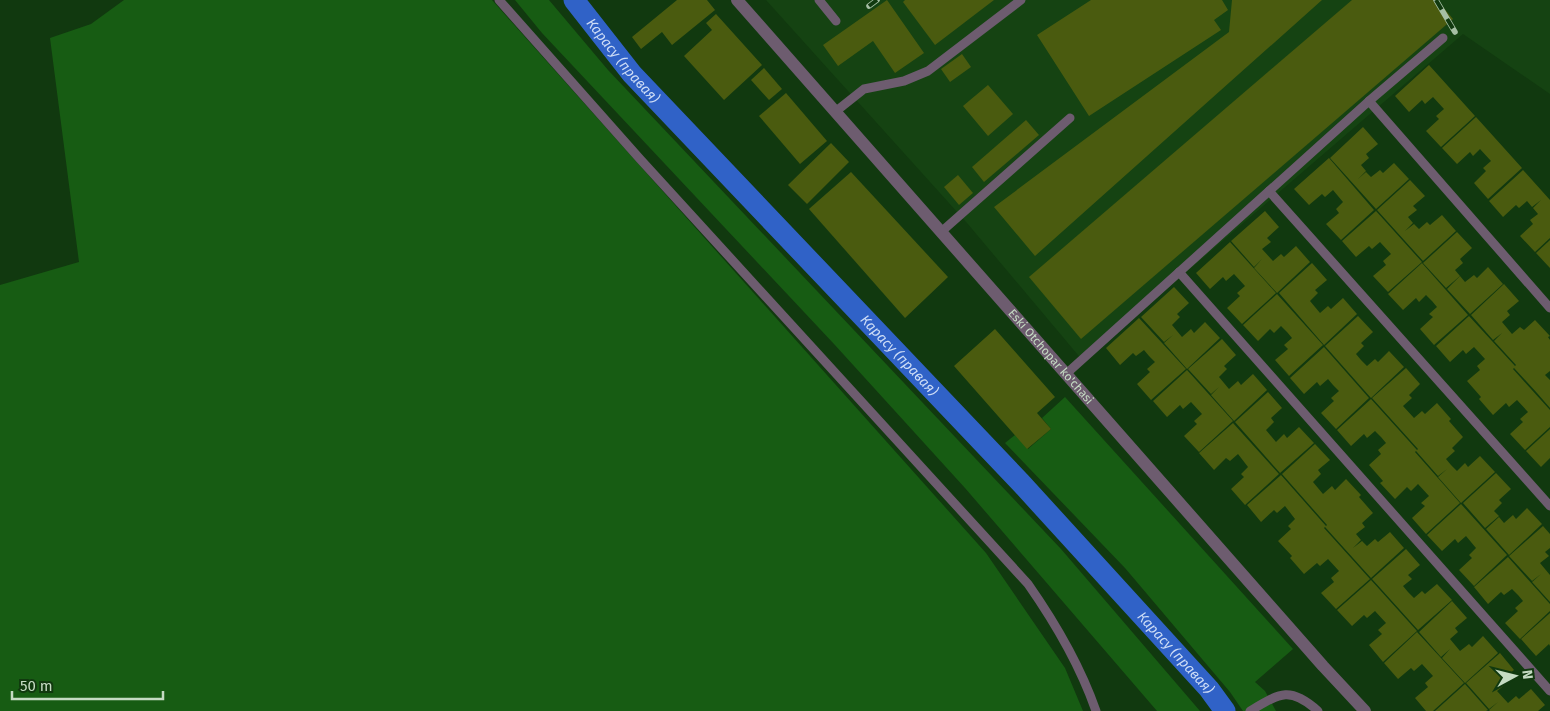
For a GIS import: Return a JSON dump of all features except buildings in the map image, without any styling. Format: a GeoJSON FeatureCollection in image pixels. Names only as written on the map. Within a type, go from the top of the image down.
{"type":"FeatureCollection","features":[{"type":"Feature","properties":{"kind":"street","name":"Eski Otchopar ko'chasi"},"geometry":{"type":"LineString","coordinates":[[737,0],[1323,666],[1365,711]]}},
{"type":"Feature","properties":{"kind":"lane"},"geometry":{"type":"LineString","coordinates":[[499,0],[640,160],[1028,584],[1065,642],[1082,674],[1096,711]]}},
{"type":"Feature","properties":{"kind":"lane"},"geometry":{"type":"LineString","coordinates":[[819,0],[836,21]]}},
{"type":"Feature","properties":{"kind":"lane"},"geometry":{"type":"LineString","coordinates":[[835,112],[864,89],[904,81],[928,71],[1021,0]]}},
{"type":"Feature","properties":{"kind":"lane"},"geometry":{"type":"LineString","coordinates":[[1066,374],[1369,101],[1443,38]]}},
{"type":"Feature","properties":{"kind":"lane"},"geometry":{"type":"LineString","coordinates":[[1369,101],[1550,308]]}},
{"type":"Feature","properties":{"kind":"lane"},"geometry":{"type":"LineString","coordinates":[[941,232],[1070,118]]}},
{"type":"Feature","properties":{"kind":"lane"},"geometry":{"type":"LineString","coordinates":[[1269,191],[1550,506]]}},
{"type":"Feature","properties":{"kind":"lane"},"geometry":{"type":"LineString","coordinates":[[1179,272],[1550,691]]}},
{"type":"Feature","properties":{"kind":"lane"},"geometry":{"type":"LineString","coordinates":[[1250,711],[1279,695],[1300,697],[1318,711]]}},
{"type":"Feature","properties":{"kind":"shaded area"},"geometry":{"type":"Polygon","coordinates":[[[124,0],[492,0],[986,553],[1065,668],[1083,711],[0,711],[0,285],[79,262],[50,38],[91,24],[124,0]]]}},
{"type":"Feature","properties":{"kind":"shaded area"},"geometry":{"type":"Polygon","coordinates":[[[515,0],[549,0],[608,70],[1061,549],[1200,711],[1157,711],[965,488],[834,344],[542,33],[515,0]]]}},
{"type":"Feature","properties":{"kind":"shaded area"},"geometry":{"type":"Polygon","coordinates":[[[766,0],[1550,0],[1550,94],[1463,34],[1083,361],[967,223],[766,0]]]}},
{"type":"Feature","properties":{"kind":"shaded area"},"geometry":{"type":"Polygon","coordinates":[[[1065,397],[1293,649],[1255,682],[1265,691],[1276,711],[1243,711],[1230,692],[1125,568],[1005,443],[1015,435],[1028,449],[1051,429],[1042,418],[1065,397]]]}},
{"type":"Feature","properties":{"kind":"waterway","name":"Карасу (правая)"},"geometry":{"type":"LineString","coordinates":[[574,0],[632,74],[1021,483],[1209,689],[1225,711]]}},
{"type":"Feature","properties":{"kind":"railway"},"geometry":{"type":"LineString","coordinates":[[869,6],[877,0]]}},
{"type":"Feature","properties":{"kind":"railway"},"geometry":{"type":"LineString","coordinates":[[1436,0],[1455,32]]}}]}
